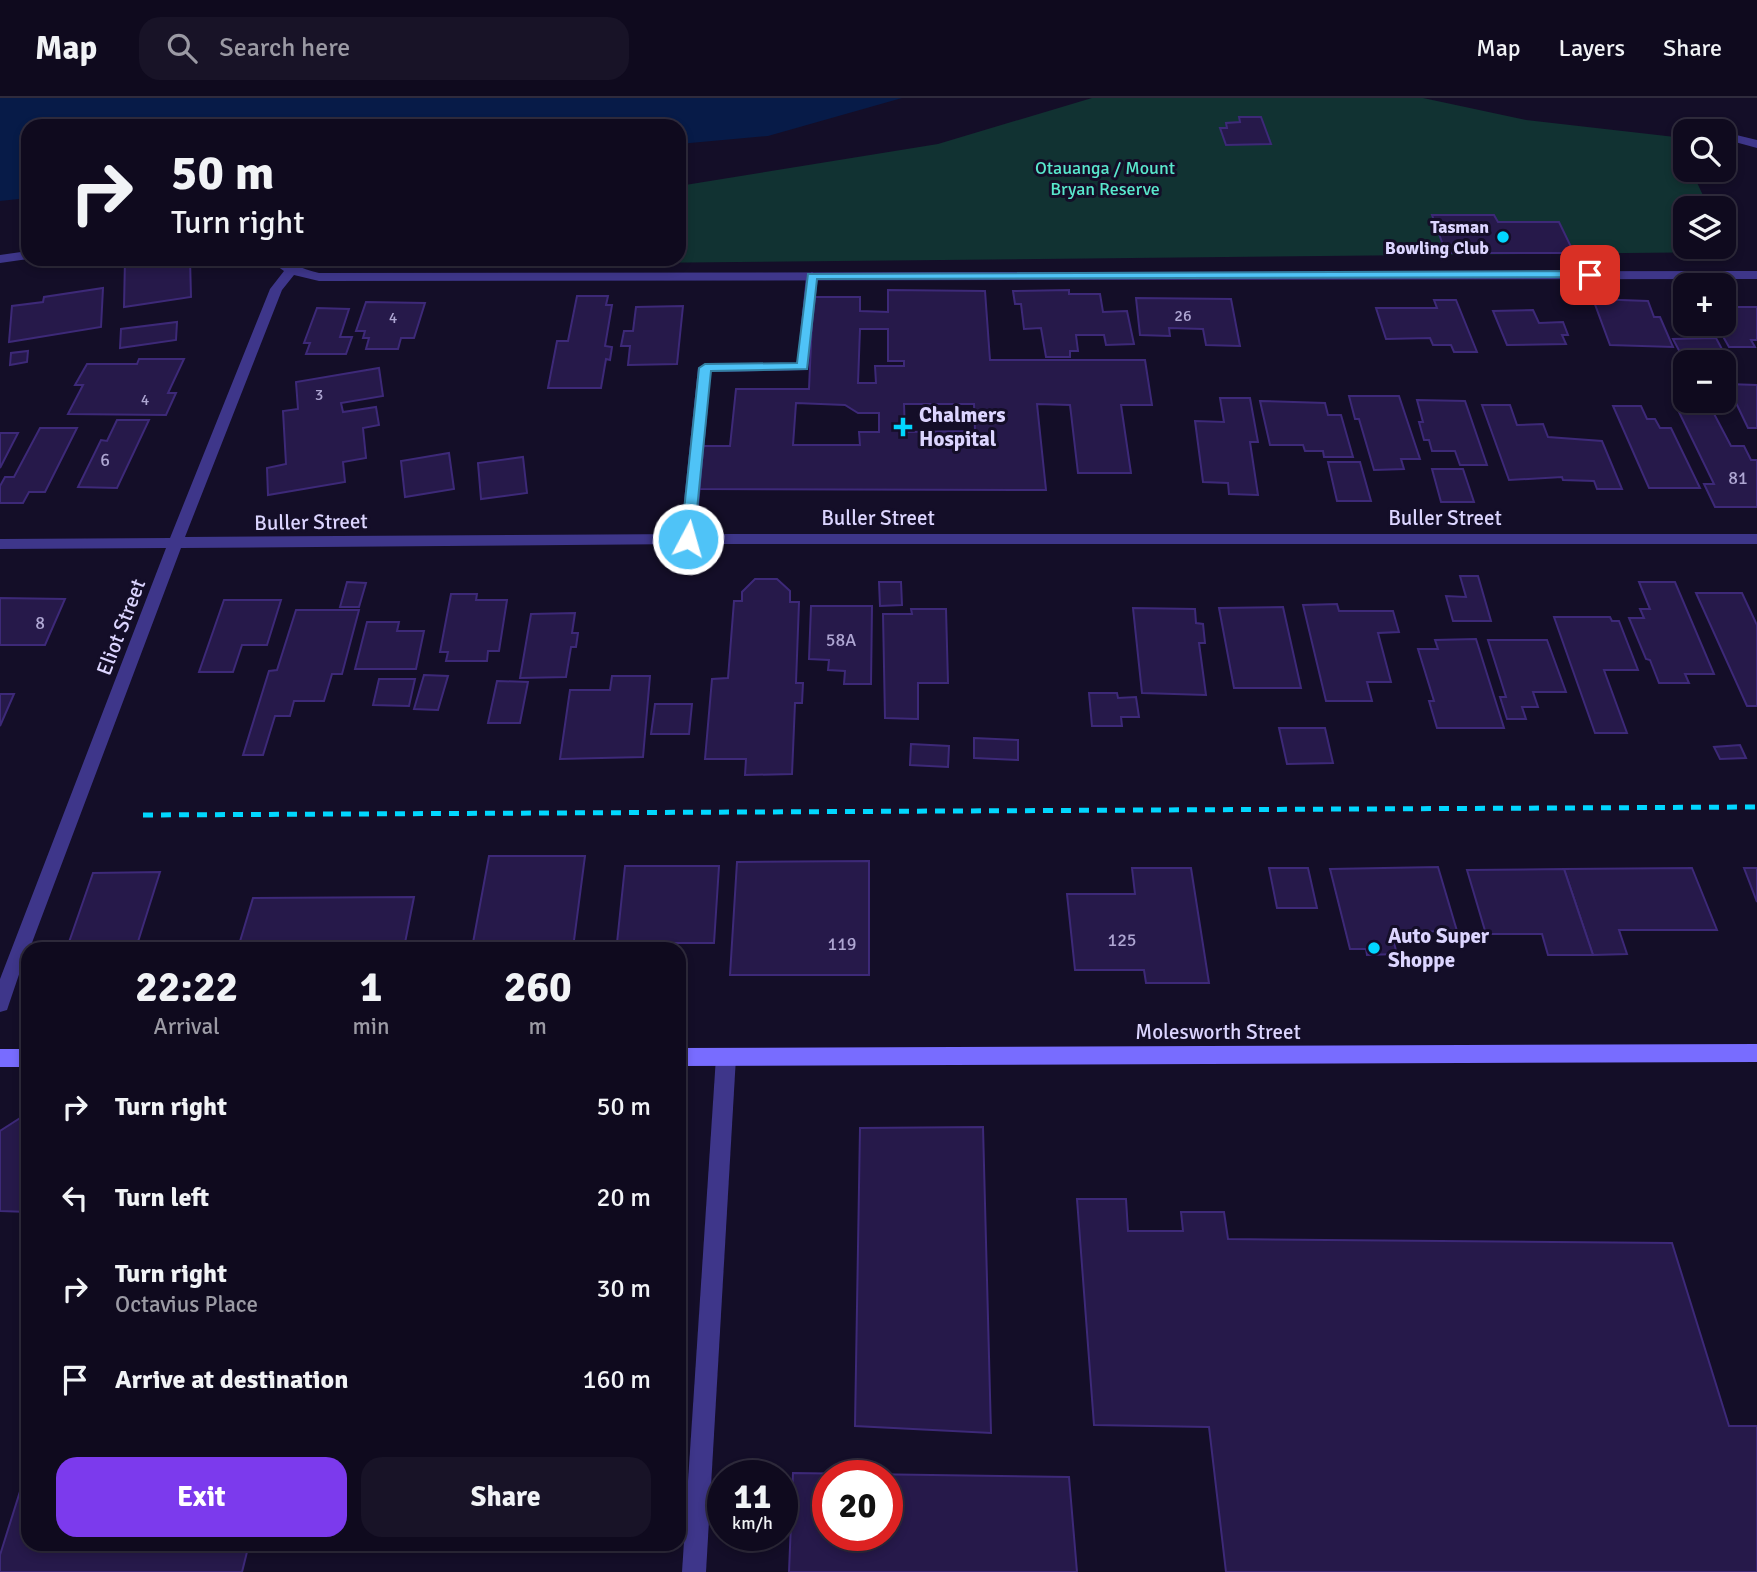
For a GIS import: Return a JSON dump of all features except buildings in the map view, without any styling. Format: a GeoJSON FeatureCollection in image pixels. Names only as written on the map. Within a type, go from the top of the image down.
{"type":"FeatureCollection","features":[{"type":"Feature","properties":{"kind":"main road","name":"Molesworth Street"},"geometry":{"type":"LineString","coordinates":[[686,1057],[1757,1053]]}},
{"type":"Feature","properties":{"kind":"main road"},"geometry":{"type":"LineString","coordinates":[[0,1058],[21,1058]]}},
{"type":"Feature","properties":{"kind":"street"},"geometry":{"type":"LineString","coordinates":[[1736,138],[1757,144]]}},
{"type":"Feature","properties":{"kind":"street"},"geometry":{"type":"LineString","coordinates":[[0,259],[21,256]]}},
{"type":"Feature","properties":{"kind":"street"},"geometry":{"type":"LineString","coordinates":[[284,266],[319,277],[1757,275]]}},
{"type":"Feature","properties":{"kind":"street","name":"Eliot Street"},"geometry":{"type":"LineString","coordinates":[[24,942],[276,289],[291,270]]}},
{"type":"Feature","properties":{"kind":"street"},"geometry":{"type":"LineString","coordinates":[[688,539],[705,368],[803,366],[812,276]]}},
{"type":"Feature","properties":{"kind":"street","name":"Buller Street"},"geometry":{"type":"LineString","coordinates":[[0,544],[175,545],[688,539],[1757,539]]}},
{"type":"Feature","properties":{"kind":"street","name":"Eliot Street"},"geometry":{"type":"LineString","coordinates":[[0,1004],[21,949]]}},
{"type":"Feature","properties":{"kind":"street"},"geometry":{"type":"LineString","coordinates":[[694,1572],[726,1057]]}},
{"type":"Feature","properties":{"kind":"green space","name":"Otauanga / Mount Bryan Reserve"},"geometry":{"type":"Polygon","coordinates":[[[1092,98],[1423,98],[1526,120],[1673,137],[1673,182],[1697,182],[1703,196],[1673,196],[1673,253],[686,262],[686,185],[938,144],[1092,98]]]}},
{"type":"Feature","properties":{"kind":"water"},"geometry":{"type":"Polygon","coordinates":[[[0,98],[902,98],[768,136],[686,143],[686,119],[21,119],[21,199],[0,201],[0,98]]]}},
{"type":"Feature","properties":{"kind":"railway"},"geometry":{"type":"LineString","coordinates":[[143,815],[1757,807]]}},
{"type":"Feature","properties":{"kind":"place","name":"Tasman Bowling Club"},"geometry":{"type":"Point","coordinates":[1503,237]}},
{"type":"Feature","properties":{"kind":"place","name":"Chalmers Hospital"},"geometry":{"type":"Point","coordinates":[903,427]}},
{"type":"Feature","properties":{"kind":"place","name":"Auto Super Shoppe"},"geometry":{"type":"Point","coordinates":[1374,948]}},
{"type":"Feature","properties":{"kind":"route"},"geometry":{"type":"LineString","coordinates":[[688,539],[705,368],[803,366],[812,276],[1590,275]]}}]}
